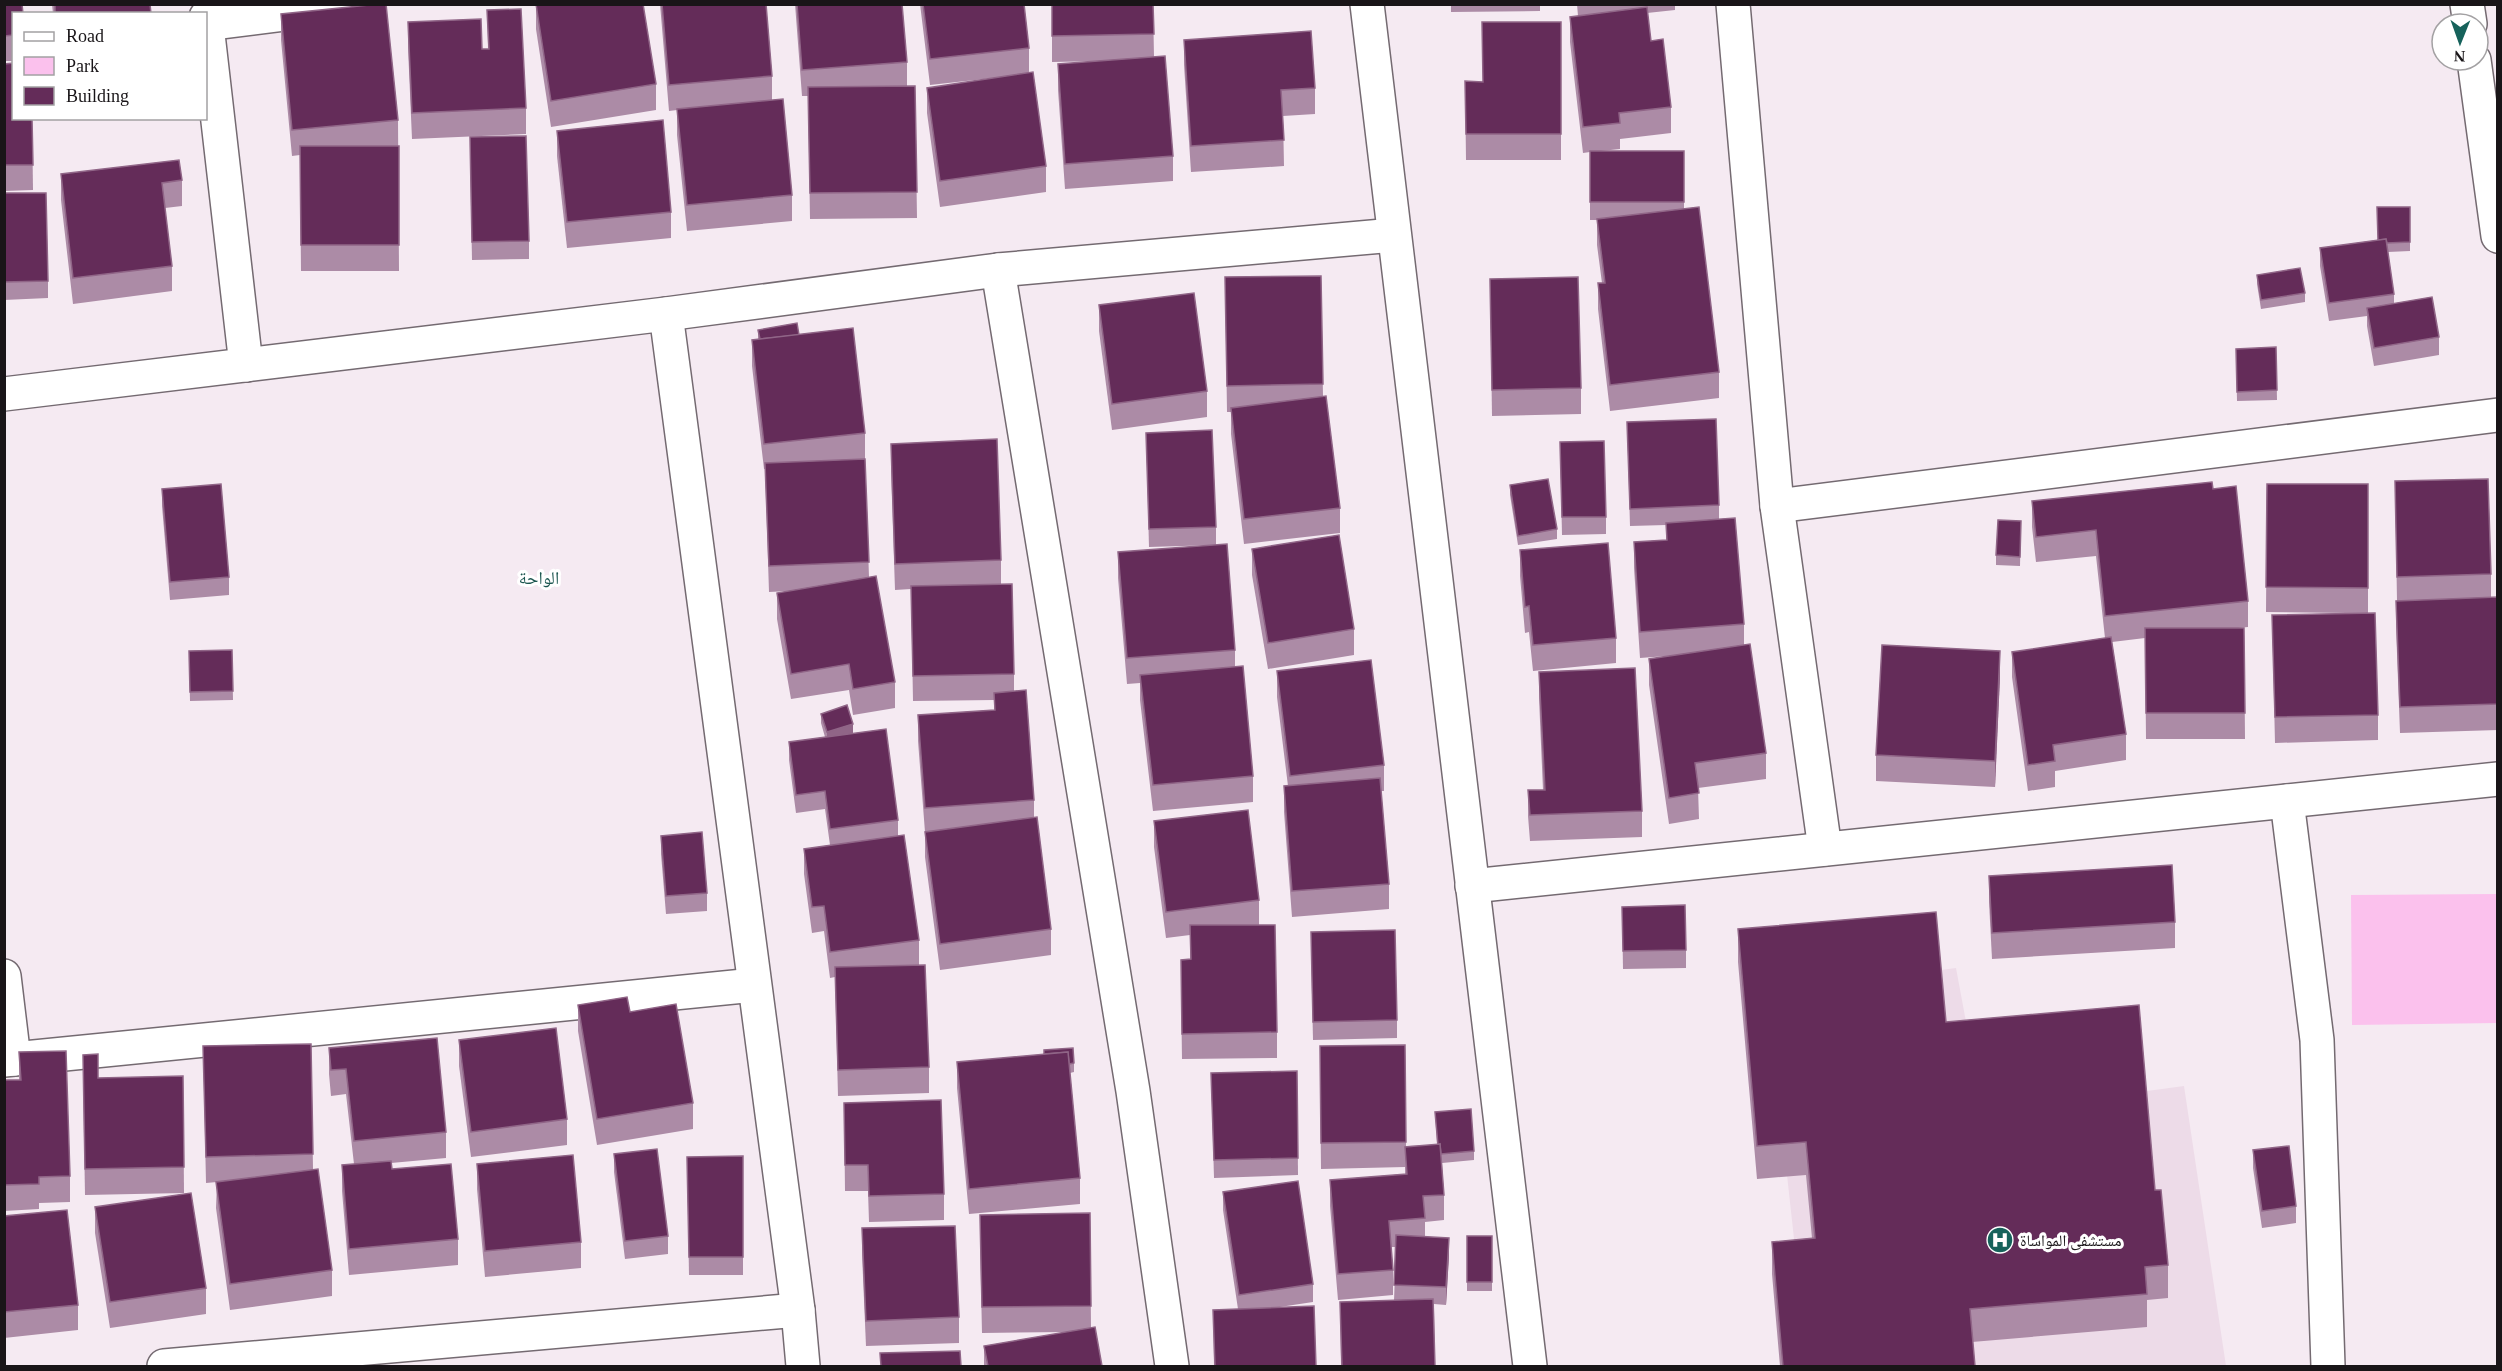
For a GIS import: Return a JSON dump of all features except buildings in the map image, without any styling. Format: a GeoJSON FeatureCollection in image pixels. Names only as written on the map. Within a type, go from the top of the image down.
{"type":"FeatureCollection","features":[{"type":"Feature","properties":{"kind":"street"},"geometry":{"type":"LineString","coordinates":[[207,24],[364,4]]}},
{"type":"Feature","properties":{"kind":"street"},"geometry":{"type":"LineString","coordinates":[[1366,4],[1530,1366]]}},
{"type":"Feature","properties":{"kind":"street"},"geometry":{"type":"LineString","coordinates":[[1733,4],[1777,506],[1826,849]]}},
{"type":"Feature","properties":{"kind":"street"},"geometry":{"type":"LineString","coordinates":[[207,33],[246,365]]}},
{"type":"Feature","properties":{"kind":"street"},"geometry":{"type":"LineString","coordinates":[[2477,72],[2498,236]]}},
{"type":"Feature","properties":{"kind":"street"},"geometry":{"type":"LineString","coordinates":[[4,394],[666,314],[998,270],[1394,235]]}},
{"type":"Feature","properties":{"kind":"street"},"geometry":{"type":"LineString","coordinates":[[998,270],[1133,1091],[1172,1366]]}},
{"type":"Feature","properties":{"kind":"street"},"geometry":{"type":"LineString","coordinates":[[666,314],[798,1310],[803,1366]]}},
{"type":"Feature","properties":{"kind":"street"},"geometry":{"type":"LineString","coordinates":[[1777,506],[2498,415]]}},
{"type":"Feature","properties":{"kind":"street"},"geometry":{"type":"LineString","coordinates":[[1472,886],[2498,779]]}},
{"type":"Feature","properties":{"kind":"street"},"geometry":{"type":"LineString","coordinates":[[2287,801],[2318,1040],[2328,1366]]}},
{"type":"Feature","properties":{"kind":"street"},"geometry":{"type":"LineString","coordinates":[[4,976],[9,1059],[754,985]]}},
{"type":"Feature","properties":{"kind":"street"},"geometry":{"type":"LineString","coordinates":[[164,1366],[798,1310]]}},
{"type":"Feature","properties":{"kind":"shaded area","name":"مستشفى المواساة"},"geometry":{"type":"Polygon","coordinates":[[[1956,968],[1983,1113],[2184,1086],[2226,1366],[1808,1366],[1767,993],[1956,968]]]}},
{"type":"Feature","properties":{"kind":"green space"},"geometry":{"type":"Polygon","coordinates":[[[2497,894],[2497,1023],[2352,1025],[2351,895],[2497,894]]]}},
{"type":"Feature","properties":{"kind":"place","name":"مستشفى المواساة"},"geometry":{"type":"Point","coordinates":[2000,1240]}},
{"type":"Feature","properties":{"kind":"district","name":"الواحة"},"geometry":{"type":"Point","coordinates":[539,578]}}]}
